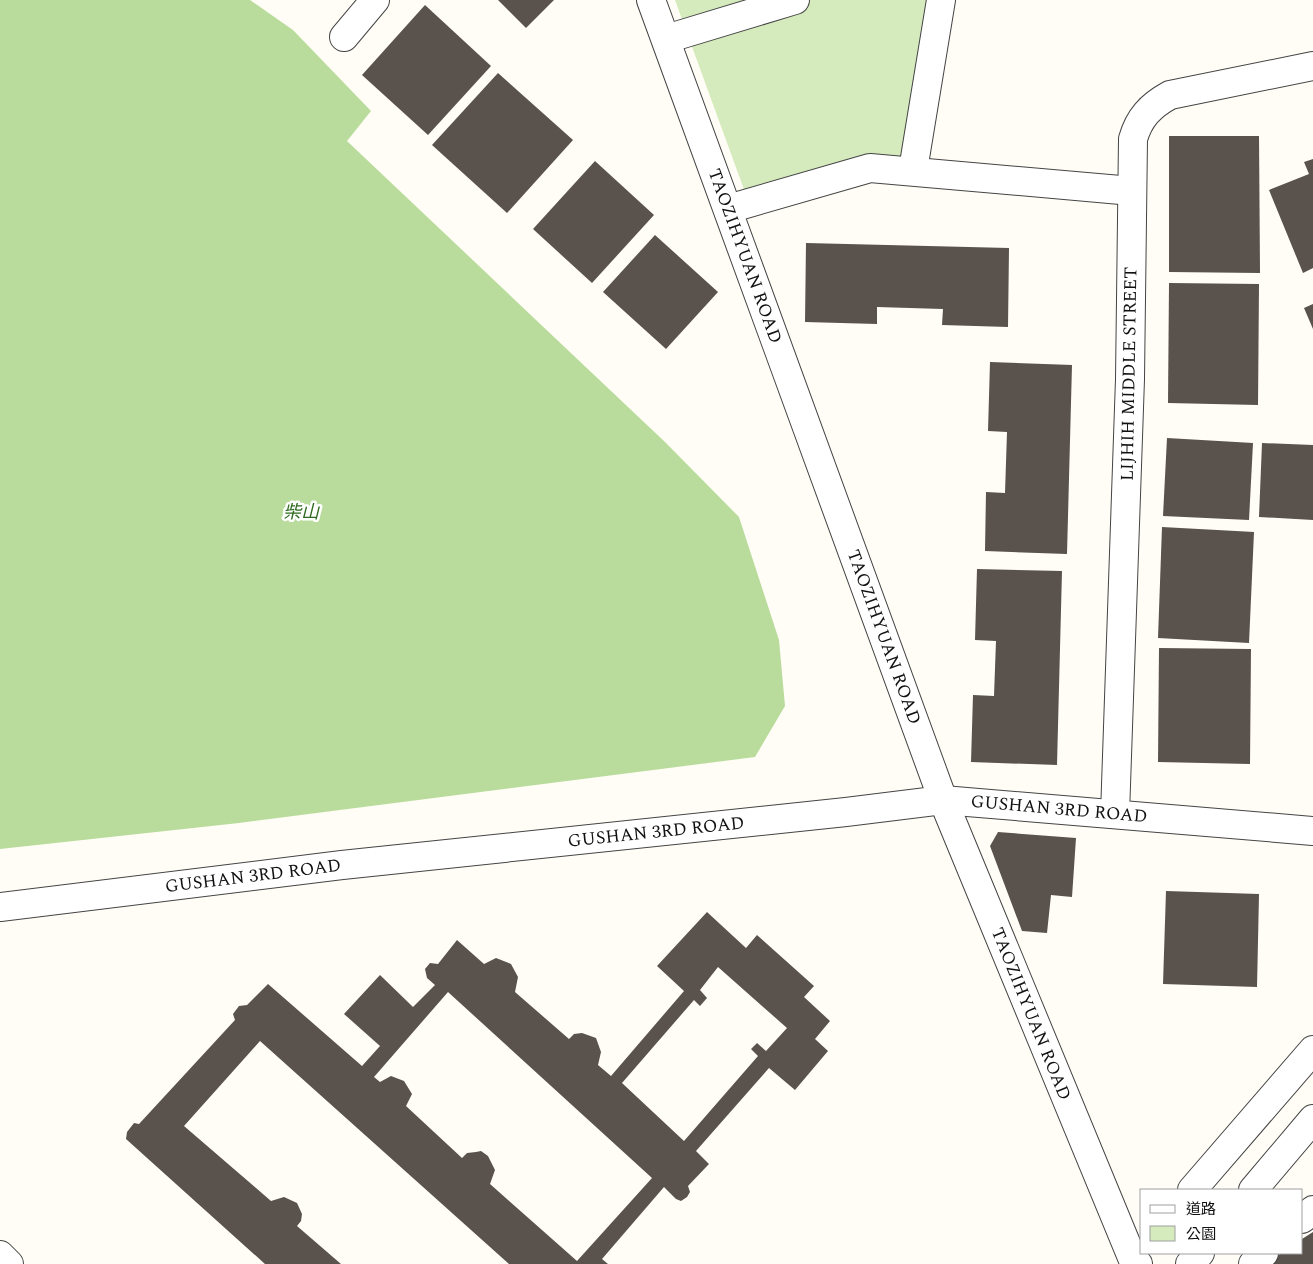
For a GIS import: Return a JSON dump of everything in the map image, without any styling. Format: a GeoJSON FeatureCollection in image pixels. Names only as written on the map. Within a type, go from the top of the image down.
{"type":"FeatureCollection","features":[{"type":"Feature","properties":{"kind":"street"},"geometry":{"type":"LineString","coordinates":[[344,37],[375,0]]}},
{"type":"Feature","properties":{"kind":"street","name":"TAOZIHYUAN ROAD"},"geometry":{"type":"LineString","coordinates":[[652,0],[943,800],[1135,1259]]}},
{"type":"Feature","properties":{"kind":"street"},"geometry":{"type":"LineString","coordinates":[[666,39],[795,0]]}},
{"type":"Feature","properties":{"kind":"street"},"geometry":{"type":"LineString","coordinates":[[913,170],[941,0]]}},
{"type":"Feature","properties":{"kind":"street","name":"LIJHIH MIDDLE STREET"},"geometry":{"type":"LineString","coordinates":[[1115,814],[1130,379],[1133,139],[1137,126],[1155,103],[1170,96],[1313,66]]}},
{"type":"Feature","properties":{"kind":"street"},"geometry":{"type":"LineString","coordinates":[[728,209],[870,168],[913,170],[1132,190]]}},
{"type":"Feature","properties":{"kind":"street","name":"GUSHAN 3RD ROAD"},"geometry":{"type":"LineString","coordinates":[[0,907],[342,865],[846,812],[943,800],[1313,831]]}},
{"type":"Feature","properties":{"kind":"street"},"geometry":{"type":"LineString","coordinates":[[1193,1189],[1313,1050]]}},
{"type":"Feature","properties":{"kind":"street"},"geometry":{"type":"LineString","coordinates":[[1254,1189],[1313,1119]]}},
{"type":"Feature","properties":{"kind":"street"},"geometry":{"type":"LineString","coordinates":[[1303,1218],[1313,1210]]}},
{"type":"Feature","properties":{"kind":"street"},"geometry":{"type":"LineString","coordinates":[[1190,1264],[1199,1254]]}},
{"type":"Feature","properties":{"kind":"street"},"geometry":{"type":"LineString","coordinates":[[1254,1264],[1263,1254]]}},
{"type":"Feature","properties":{"kind":"street"},"geometry":{"type":"LineString","coordinates":[[0,1255],[9,1264]]}},
{"type":"Feature","properties":{"kind":"green space","name":"柴山"},"geometry":{"type":"Polygon","coordinates":[[[0,0],[250,0],[293,30],[371,111],[347,141],[665,442],[739,517],[779,640],[785,706],[755,757],[239,823],[0,849],[0,0]]]}},
{"type":"Feature","properties":{"kind":"green space"},"geometry":{"type":"Polygon","coordinates":[[[675,0],[931,0],[904,161],[746,195],[675,0]]]}},
{"type":"Feature","properties":{"kind":"building"},"geometry":{"type":"Polygon","coordinates":[[[498,0],[554,0],[526,28],[498,0]]]}},
{"type":"Feature","properties":{"kind":"building"},"geometry":{"type":"Polygon","coordinates":[[[425,5],[491,66],[428,135],[362,75],[425,5]]]}},
{"type":"Feature","properties":{"kind":"building"},"geometry":{"type":"Polygon","coordinates":[[[498,73],[573,140],[507,213],[432,145],[498,73]]]}},
{"type":"Feature","properties":{"kind":"building"},"geometry":{"type":"Polygon","coordinates":[[[1169,136],[1259,136],[1260,273],[1169,272],[1169,136]]]}},
{"type":"Feature","properties":{"kind":"building"},"geometry":{"type":"Polygon","coordinates":[[[1313,159],[1313,268],[1303,273],[1269,190],[1309,174],[1304,162],[1313,159]]]}},
{"type":"Feature","properties":{"kind":"building"},"geometry":{"type":"Polygon","coordinates":[[[595,161],[654,215],[592,283],[533,229],[595,161]]]}},
{"type":"Feature","properties":{"kind":"building"},"geometry":{"type":"Polygon","coordinates":[[[655,235],[718,292],[666,349],[603,292],[655,235]]]}},
{"type":"Feature","properties":{"kind":"building"},"geometry":{"type":"Polygon","coordinates":[[[806,243],[1009,248],[1008,327],[942,325],[943,309],[877,307],[877,324],[805,322],[806,243]]]}},
{"type":"Feature","properties":{"kind":"building"},"geometry":{"type":"Polygon","coordinates":[[[1169,283],[1259,284],[1258,405],[1168,403],[1169,283]]]}},
{"type":"Feature","properties":{"kind":"building"},"geometry":{"type":"Polygon","coordinates":[[[1313,304],[1313,329],[1304,308],[1313,304]]]}},
{"type":"Feature","properties":{"kind":"building"},"geometry":{"type":"Polygon","coordinates":[[[990,362],[1072,365],[1067,554],[985,551],[986,492],[1005,493],[1007,432],[988,431],[990,362]]]}},
{"type":"Feature","properties":{"kind":"building"},"geometry":{"type":"Polygon","coordinates":[[[1167,438],[1253,443],[1249,520],[1163,516],[1167,438]]]}},
{"type":"Feature","properties":{"kind":"building"},"geometry":{"type":"Polygon","coordinates":[[[1262,443],[1313,445],[1313,520],[1259,517],[1262,443]]]}},
{"type":"Feature","properties":{"kind":"building"},"geometry":{"type":"Polygon","coordinates":[[[1162,527],[1254,532],[1249,643],[1158,638],[1162,527]]]}},
{"type":"Feature","properties":{"kind":"building"},"geometry":{"type":"Polygon","coordinates":[[[977,569],[1062,571],[1057,765],[971,762],[973,695],[994,696],[996,641],[975,640],[977,569]]]}},
{"type":"Feature","properties":{"kind":"building"},"geometry":{"type":"Polygon","coordinates":[[[1159,648],[1251,649],[1250,764],[1158,762],[1159,648]]]}},
{"type":"Feature","properties":{"kind":"building"},"geometry":{"type":"Polygon","coordinates":[[[998,832],[1076,838],[1072,897],[1051,895],[1047,933],[1022,931],[990,846],[998,832]]]}},
{"type":"Feature","properties":{"kind":"building"},"geometry":{"type":"Polygon","coordinates":[[[1166,891],[1259,894],[1257,987],[1163,984],[1166,891]]]}},
{"type":"Feature","properties":{"kind":"building"},"geometry":{"type":"Polygon","coordinates":[[[707,912],[746,948],[757,935],[814,986],[804,997],[830,1021],[815,1039],[828,1051],[795,1090],[769,1068],[696,1151],[709,1164],[688,1186],[690,1192],[687,1197],[681,1201],[676,1199],[664,1187],[602,1259],[608,1264],[509,1264],[260,1041],[184,1126],[271,1201],[284,1197],[297,1203],[302,1214],[301,1221],[297,1226],[341,1264],[265,1264],[126,1139],[127,1132],[134,1123],[139,1124],[235,1020],[233,1014],[239,1006],[247,1005],[268,984],[362,1066],[380,1046],[344,1014],[380,975],[413,1007],[435,985],[427,978],[425,969],[430,963],[438,964],[457,940],[484,964],[496,958],[511,964],[518,977],[515,992],[569,1039],[574,1034],[582,1033],[596,1038],[601,1052],[598,1065],[611,1076],[684,991],[657,966],[707,912]],[[718,967],[700,990],[707,998],[700,1006],[694,1000],[622,1083],[684,1141],[758,1056],[751,1049],[757,1043],[766,1051],[787,1028],[718,967]],[[448,992],[374,1077],[380,1082],[391,1076],[404,1081],[412,1094],[406,1106],[462,1158],[467,1153],[481,1151],[488,1156],[495,1170],[490,1184],[577,1261],[652,1178],[448,992]]]}},
{"type":"Feature","properties":{"kind":"building"},"geometry":{"type":"Polygon","coordinates":[[[1313,1232],[1313,1264],[1269,1264],[1280,1254],[1303,1254],[1303,1238],[1313,1232]]]}}]}
